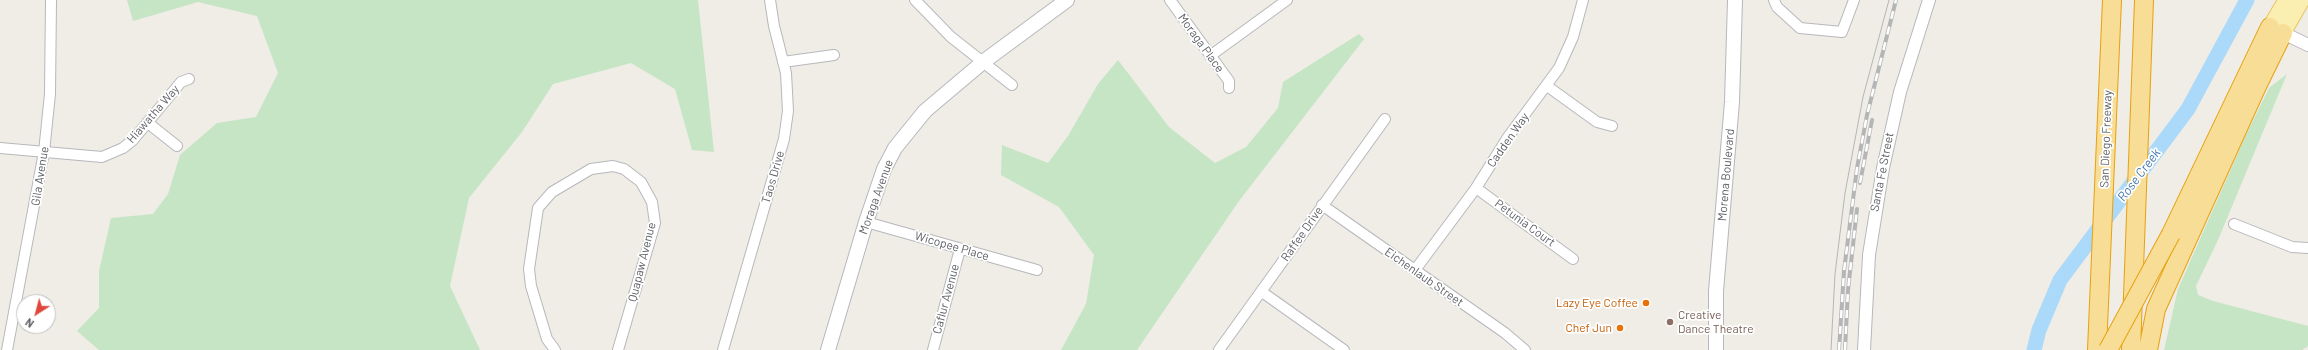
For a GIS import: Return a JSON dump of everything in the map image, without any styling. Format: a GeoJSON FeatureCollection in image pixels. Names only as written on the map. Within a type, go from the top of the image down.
{"type":"FeatureCollection","features":[{"type":"Feature","properties":{"kind":"highway","name":"San Diego Freeway"},"geometry":{"type":"LineString","coordinates":[[2096,350],[2099,326],[2112,0]]}},
{"type":"Feature","properties":{"kind":"highway"},"geometry":{"type":"LineString","coordinates":[[2131,350],[2144,0]]}},
{"type":"Feature","properties":{"kind":"highway"},"geometry":{"type":"LineString","coordinates":[[2108,350],[2171,234],[2277,30]]}},
{"type":"Feature","properties":{"kind":"highway"},"geometry":{"type":"LineString","coordinates":[[2148,350],[2156,309],[2257,86],[2277,30]]}},
{"type":"Feature","properties":{"kind":"main road","name":"Morena Boulevard"},"geometry":{"type":"LineString","coordinates":[[1716,350],[1716,290],[1732,102],[1734,0]]}},
{"type":"Feature","properties":{"kind":"main road"},"geometry":{"type":"LineString","coordinates":[[2277,30],[2286,0]]}},
{"type":"Feature","properties":{"kind":"main road"},"geometry":{"type":"LineString","coordinates":[[2277,30],[2302,0]]}},
{"type":"Feature","properties":{"kind":"main road","name":"Moraga Avenue"},"geometry":{"type":"LineString","coordinates":[[828,350],[866,222],[884,170],[895,148],[908,130],[925,111],[1058,3]]}},
{"type":"Feature","properties":{"kind":"street","name":"Gila Avenue"},"geometry":{"type":"LineString","coordinates":[[7,350],[44,152],[50,94],[51,0]]}},
{"type":"Feature","properties":{"kind":"street","name":"Taos Drive"},"geometry":{"type":"LineString","coordinates":[[723,350],[784,139],[788,111],[786,73],[774,26],[770,0]]}},
{"type":"Feature","properties":{"kind":"street"},"geometry":{"type":"LineString","coordinates":[[916,0],[951,37],[1012,85]]}},
{"type":"Feature","properties":{"kind":"street","name":"Moraga Place"},"geometry":{"type":"LineString","coordinates":[[1170,0],[1229,81],[1229,88]]}},
{"type":"Feature","properties":{"kind":"street"},"geometry":{"type":"LineString","coordinates":[[1210,56],[1287,0]]}},
{"type":"Feature","properties":{"kind":"street","name":"Cadden Way"},"geometry":{"type":"LineString","coordinates":[[1415,270],[1476,188],[1508,137],[1547,86],[1574,37],[1583,0]]}},
{"type":"Feature","properties":{"kind":"street"},"geometry":{"type":"LineString","coordinates":[[1774,0],[1777,7],[1800,28],[1842,32],[1854,0]]}},
{"type":"Feature","properties":{"kind":"street","name":"Santa Fe Street"},"geometry":{"type":"LineString","coordinates":[[1864,350],[1869,255],[1880,182],[1900,92],[1929,0]]}},
{"type":"Feature","properties":{"kind":"street"},"geometry":{"type":"LineString","coordinates":[[2277,30],[2308,45]]}},
{"type":"Feature","properties":{"kind":"street"},"geometry":{"type":"LineString","coordinates":[[783,62],[834,55]]}},
{"type":"Feature","properties":{"kind":"street","name":"Hiawatha Way"},"geometry":{"type":"LineString","coordinates":[[0,148],[102,157],[123,148],[148,123],[181,82],[189,79]]}},
{"type":"Feature","properties":{"kind":"street"},"geometry":{"type":"LineString","coordinates":[[1547,86],[1597,122],[1612,126]]}},
{"type":"Feature","properties":{"kind":"street","name":"Raffee Drive"},"geometry":{"type":"LineString","coordinates":[[1220,350],[1322,205],[1385,119]]}},
{"type":"Feature","properties":{"kind":"street"},"geometry":{"type":"LineString","coordinates":[[148,123],[177,146]]}},
{"type":"Feature","properties":{"kind":"street","name":"Quapaw Avenue"},"geometry":{"type":"LineString","coordinates":[[555,350],[547,339],[531,286],[529,269],[538,208],[552,192],[591,169],[613,166],[624,169],[641,182],[652,202],[655,223],[618,350]]}},
{"type":"Feature","properties":{"kind":"street","name":"Petunia Court"},"geometry":{"type":"LineString","coordinates":[[1476,188],[1573,258]]}},
{"type":"Feature","properties":{"kind":"street","name":"Eichenlaub Street"},"geometry":{"type":"LineString","coordinates":[[1322,205],[1505,333],[1525,350]]}},
{"type":"Feature","properties":{"kind":"street","name":"Wicopee Place"},"geometry":{"type":"LineString","coordinates":[[866,222],[1037,270]]}},
{"type":"Feature","properties":{"kind":"street"},"geometry":{"type":"LineString","coordinates":[[2234,224],[2292,247],[2308,248]]}},
{"type":"Feature","properties":{"kind":"street","name":"Caflur Avenue"},"geometry":{"type":"LineString","coordinates":[[932,350],[960,249]]}},
{"type":"Feature","properties":{"kind":"street"},"geometry":{"type":"LineString","coordinates":[[1262,292],[1344,350]]}},
{"type":"Feature","properties":{"kind":"green space"},"geometry":{"type":"Polygon","coordinates":[[[127,0],[698,0],[714,152],[692,150],[675,89],[631,63],[553,84],[522,132],[469,198],[450,286],[480,350],[99,350],[77,331],[99,308],[99,271],[111,218],[153,214],[168,194],[180,155],[217,123],[256,117],[278,73],[257,16],[198,2],[133,21],[127,0]]]}},
{"type":"Feature","properties":{"kind":"green space"},"geometry":{"type":"Polygon","coordinates":[[[1359,34],[1364,39],[1239,201],[1137,350],[1061,350],[1086,304],[1094,255],[1059,207],[1001,175],[1002,145],[1048,163],[1068,136],[1098,84],[1118,60],[1169,127],[1215,163],[1246,147],[1278,108],[1283,82],[1359,34]]]}},
{"type":"Feature","properties":{"kind":"green space"},"geometry":{"type":"Polygon","coordinates":[[[2287,74],[2218,240],[2196,286],[2198,295],[2213,301],[2308,326],[2308,346],[2302,350],[2164,350],[2178,289],[2245,137],[2269,88],[2287,74]]]}},
{"type":"Feature","properties":{"kind":"waterway","name":"Rose Creek"},"geometry":{"type":"LineString","coordinates":[[2034,350],[2039,330],[2060,280],[2188,109],[2247,0]]}},
{"type":"Feature","properties":{"kind":"tram line"},"geometry":{"type":"LineString","coordinates":[[1831,350],[1835,274],[1845,193],[1863,97],[1889,0]]}},
{"type":"Feature","properties":{"kind":"railway"},"geometry":{"type":"LineString","coordinates":[[1839,350],[1844,271],[1857,168],[1867,115],[1896,0]]}},
{"type":"Feature","properties":{"kind":"railway"},"geometry":{"type":"LineString","coordinates":[[1860,183],[1872,120]]}},
{"type":"Feature","properties":{"kind":"railway"},"geometry":{"type":"LineString","coordinates":[[1845,350],[1848,290],[1857,209]]}},
{"type":"Feature","properties":{"kind":"place","name":"Lazy Eye Coffee"},"geometry":{"type":"Point","coordinates":[1646,303]}},
{"type":"Feature","properties":{"kind":"place","name":"Creative Dance Theatre"},"geometry":{"type":"Point","coordinates":[1670,322]}},
{"type":"Feature","properties":{"kind":"place","name":"Chef Jun"},"geometry":{"type":"Point","coordinates":[1620,328]}}]}
